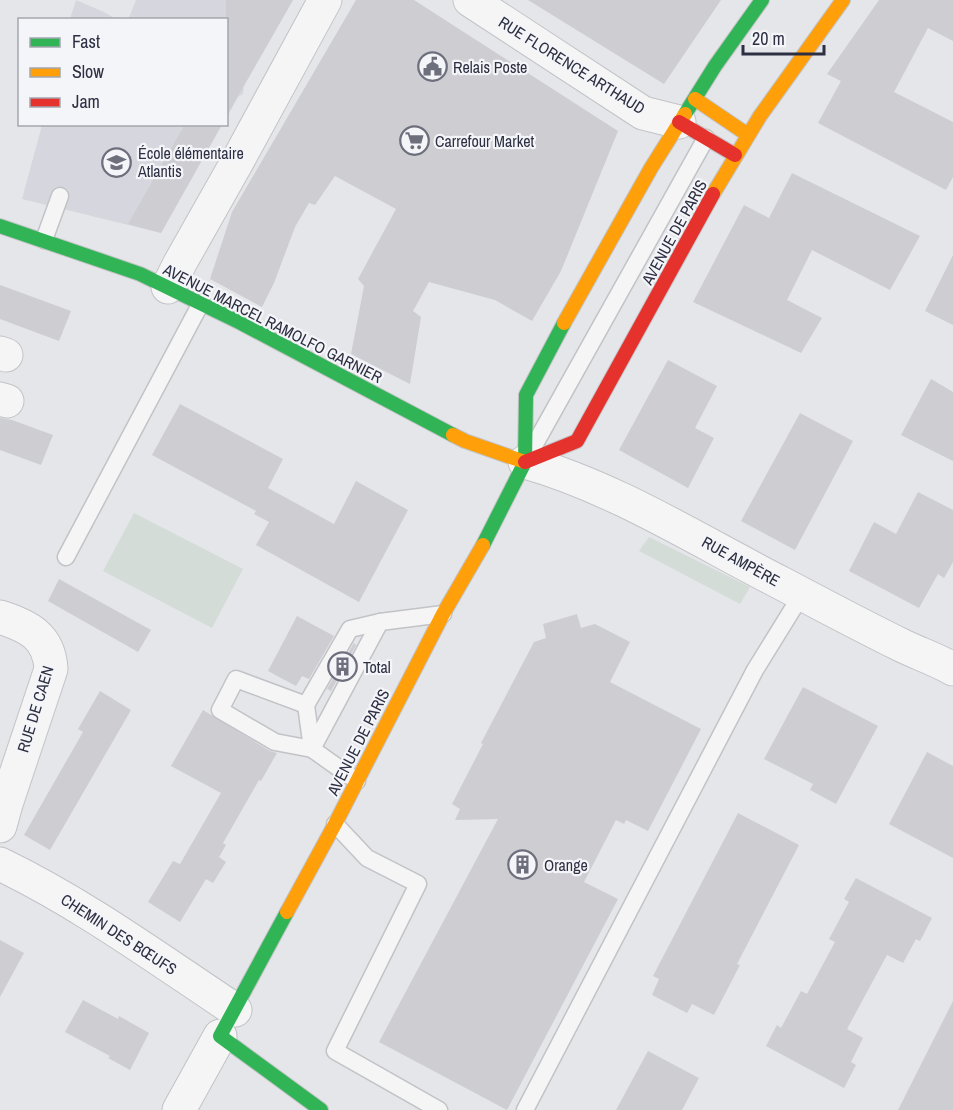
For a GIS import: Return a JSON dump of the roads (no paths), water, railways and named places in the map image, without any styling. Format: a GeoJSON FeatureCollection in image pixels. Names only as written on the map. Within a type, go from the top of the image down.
{"type":"FeatureCollection","features":[{"type":"Feature","properties":{"kind":"street"},"geometry":{"type":"LineString","coordinates":[[168,287],[180,263],[242,166],[325,0]]}},
{"type":"Feature","properties":{"kind":"street","name":"RUE FLORENCE ARTHAUD"},"geometry":{"type":"LineString","coordinates":[[470,0],[644,113],[693,119]]}},
{"type":"Feature","properties":{"kind":"street","name":"AVENUE DE PARIS"},"geometry":{"type":"LineString","coordinates":[[227,1023],[525,462],[526,395],[645,178],[693,119],[762,0]]}},
{"type":"Feature","properties":{"kind":"street","name":"AVENUE DE PARIS"},"geometry":{"type":"LineString","coordinates":[[525,462],[577,441],[735,155],[843,0]]}},
{"type":"Feature","properties":{"kind":"street"},"geometry":{"type":"LineString","coordinates":[[693,119],[748,135]]}},
{"type":"Feature","properties":{"kind":"street"},"geometry":{"type":"LineString","coordinates":[[693,119],[735,155]]}},
{"type":"Feature","properties":{"kind":"street","name":"AVENUE MARCEL RAMOLFO GARNIER"},"geometry":{"type":"LineString","coordinates":[[0,226],[140,274],[201,303],[465,441],[525,462]]}},
{"type":"Feature","properties":{"kind":"street","name":"RUE AMPÈRE"},"geometry":{"type":"LineString","coordinates":[[525,462],[600,488],[906,647],[949,657]]}},
{"type":"Feature","properties":{"kind":"street","name":"RUE DE CAEN"},"geometry":{"type":"LineString","coordinates":[[0,617],[22,625],[40,637],[50,657],[51,669],[0,826]]}},
{"type":"Feature","properties":{"kind":"street","name":"CHEMIN DES BŒUFS"},"geometry":{"type":"LineString","coordinates":[[0,864],[91,913],[227,1023]]}},
{"type":"Feature","properties":{"kind":"street"},"geometry":{"type":"LineString","coordinates":[[179,1110],[227,1023],[321,1110]]}},
{"type":"Feature","properties":{"kind":"lane"},"geometry":{"type":"LineString","coordinates":[[491,0],[649,104],[693,119],[525,462]]}},
{"type":"Feature","properties":{"kind":"lane"},"geometry":{"type":"LineString","coordinates":[[44,240],[60,196]]}},
{"type":"Feature","properties":{"kind":"lane"},"geometry":{"type":"LineString","coordinates":[[66,557],[201,303]]}},
{"type":"Feature","properties":{"kind":"lane"},"geometry":{"type":"LineString","coordinates":[[525,1110],[755,670],[802,594]]}},
{"type":"Feature","properties":{"kind":"lane"},"geometry":{"type":"LineString","coordinates":[[312,749],[306,705],[350,629],[380,622],[443,614]]}},
{"type":"Feature","properties":{"kind":"lane"},"geometry":{"type":"LineString","coordinates":[[312,749],[380,622]]}},
{"type":"Feature","properties":{"kind":"lane"},"geometry":{"type":"LineString","coordinates":[[306,705],[236,679],[220,710],[275,742],[312,749],[357,781]]}},
{"type":"Feature","properties":{"kind":"lane"},"geometry":{"type":"LineString","coordinates":[[334,824],[367,858],[418,884],[335,1051],[439,1110]]}},
{"type":"Feature","properties":{"kind":"place","name":"Relais Poste"},"geometry":{"type":"Point","coordinates":[432,67]}},
{"type":"Feature","properties":{"kind":"place","name":"Carrefour Market"},"geometry":{"type":"Point","coordinates":[414,141]}},
{"type":"Feature","properties":{"kind":"place","name":"École élémentaire Atlantis"},"geometry":{"type":"Point","coordinates":[117,162]}},
{"type":"Feature","properties":{"kind":"place","name":"Total"},"geometry":{"type":"Point","coordinates":[342,667]}},
{"type":"Feature","properties":{"kind":"place","name":"Orange"},"geometry":{"type":"Point","coordinates":[523,865]}}]}
